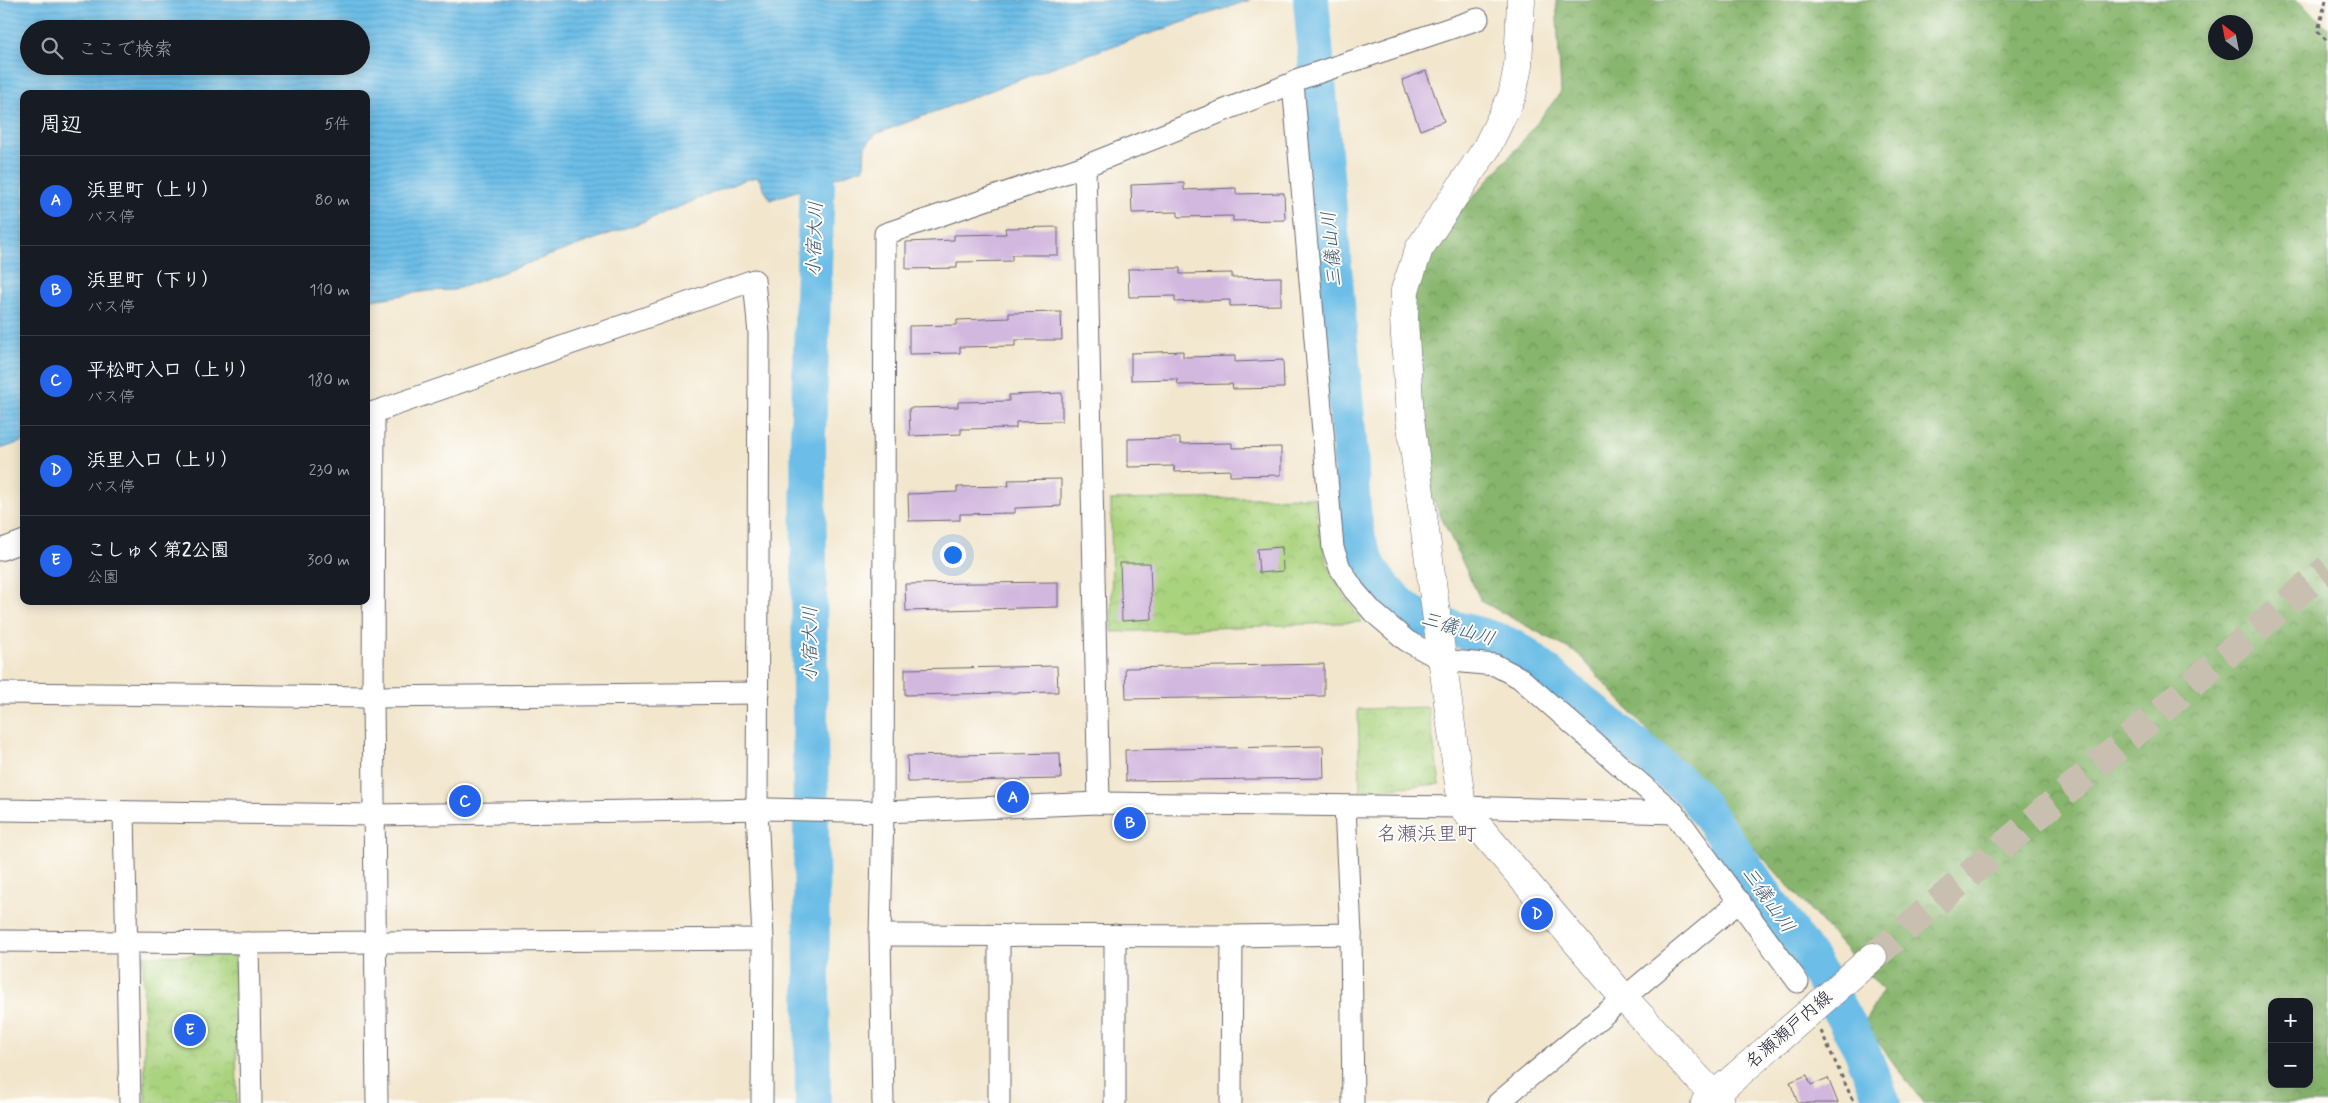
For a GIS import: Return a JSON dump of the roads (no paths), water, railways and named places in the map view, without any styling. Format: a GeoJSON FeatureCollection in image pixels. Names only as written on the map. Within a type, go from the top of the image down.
{"type":"FeatureCollection","features":[{"type":"Feature","properties":{"kind":"street"},"geometry":{"type":"LineString","coordinates":[[1520,0],[1518,66],[1512,96],[1486,149],[1419,249],[1405,290],[1404,320],[1410,418],[1462,807],[1713,1100]]}},
{"type":"Feature","properties":{"kind":"street"},"geometry":{"type":"LineString","coordinates":[[883,1103],[876,811],[885,234],[1085,166],[1296,81],[1478,19]]}},
{"type":"Feature","properties":{"kind":"street"},"geometry":{"type":"LineString","coordinates":[[1296,81],[1333,548],[1340,568],[1373,612],[1406,641],[1441,655],[1495,665],[1520,678],[1674,813],[1798,982]]}},
{"type":"Feature","properties":{"kind":"street"},"geometry":{"type":"LineString","coordinates":[[1085,166],[1099,803]]}},
{"type":"Feature","properties":{"kind":"street"},"geometry":{"type":"LineString","coordinates":[[378,1103],[370,414],[754,280],[759,334],[758,693],[763,810],[762,1103]]}},
{"type":"Feature","properties":{"kind":"street"},"geometry":{"type":"LineString","coordinates":[[0,550],[20,542]]}},
{"type":"Feature","properties":{"kind":"street"},"geometry":{"type":"LineString","coordinates":[[0,694],[373,697],[758,693]]}},
{"type":"Feature","properties":{"kind":"street"},"geometry":{"type":"LineString","coordinates":[[0,810],[375,814],[763,810],[876,811],[1099,803],[1462,807],[1674,813]]}},
{"type":"Feature","properties":{"kind":"street"},"geometry":{"type":"LineString","coordinates":[[1345,807],[1351,934],[1353,1103]]}},
{"type":"Feature","properties":{"kind":"street"},"geometry":{"type":"LineString","coordinates":[[124,812],[130,1103]]}},
{"type":"Feature","properties":{"kind":"street"},"geometry":{"type":"LineString","coordinates":[[1498,1103],[1740,901]]}},
{"type":"Feature","properties":{"kind":"street"},"geometry":{"type":"LineString","coordinates":[[880,935],[1232,936],[1351,934]]}},
{"type":"Feature","properties":{"kind":"street"},"geometry":{"type":"LineString","coordinates":[[1115,935],[1115,1103]]}},
{"type":"Feature","properties":{"kind":"street"},"geometry":{"type":"LineString","coordinates":[[999,936],[999,1103]]}},
{"type":"Feature","properties":{"kind":"street"},"geometry":{"type":"LineString","coordinates":[[1231,1103],[1232,936]]}},
{"type":"Feature","properties":{"kind":"street"},"geometry":{"type":"LineString","coordinates":[[0,942],[248,943],[763,939]]}},
{"type":"Feature","properties":{"kind":"street"},"geometry":{"type":"LineString","coordinates":[[248,943],[251,1103]]}},
{"type":"Feature","properties":{"kind":"street","name":"名瀬瀬戸内線"},"geometry":{"type":"LineString","coordinates":[[1713,1100],[1872,957]]}},
{"type":"Feature","properties":{"kind":"water"},"geometry":{"type":"Polygon","coordinates":[[[0,0],[1250,0],[1074,59],[876,134],[865,146],[864,168],[770,200],[758,177],[744,180],[645,221],[454,290],[427,291],[370,300],[370,90],[20,90],[20,442],[0,449],[0,0]]]}},
{"type":"Feature","properties":{"kind":"waterway","name":"三儀山川"},"geometry":{"type":"LineString","coordinates":[[1311,0],[1351,465],[1352,503],[1358,539],[1372,572],[1383,587],[1412,614],[1435,623],[1499,641],[1523,653],[1693,793],[1815,966],[1861,1049],[1883,1103]]}},
{"type":"Feature","properties":{"kind":"waterway","name":"小宿大川"},"geometry":{"type":"LineString","coordinates":[[813,1103],[808,435],[817,184]]}},
{"type":"Feature","properties":{"kind":"tunnel"},"geometry":{"type":"LineString","coordinates":[[1873,957],[2328,568]]}},
{"type":"Feature","properties":{"kind":"place","name":"浜里町（上り）"},"geometry":{"type":"Point","coordinates":[1013,797]}},
{"type":"Feature","properties":{"kind":"place","name":"平松町入口（上り）"},"geometry":{"type":"Point","coordinates":[465,801]}},
{"type":"Feature","properties":{"kind":"place","name":"浜里町（下り）"},"geometry":{"type":"Point","coordinates":[1130,823]}},
{"type":"Feature","properties":{"kind":"place","name":"浜里入口（上り）"},"geometry":{"type":"Point","coordinates":[1537,914]}},
{"type":"Feature","properties":{"kind":"place","name":"こしゅく第2公園"},"geometry":{"type":"Point","coordinates":[190,1030]}},
{"type":"Feature","properties":{"kind":"district","name":"名瀬浜里町"},"geometry":{"type":"Point","coordinates":[1427,834]}}]}
